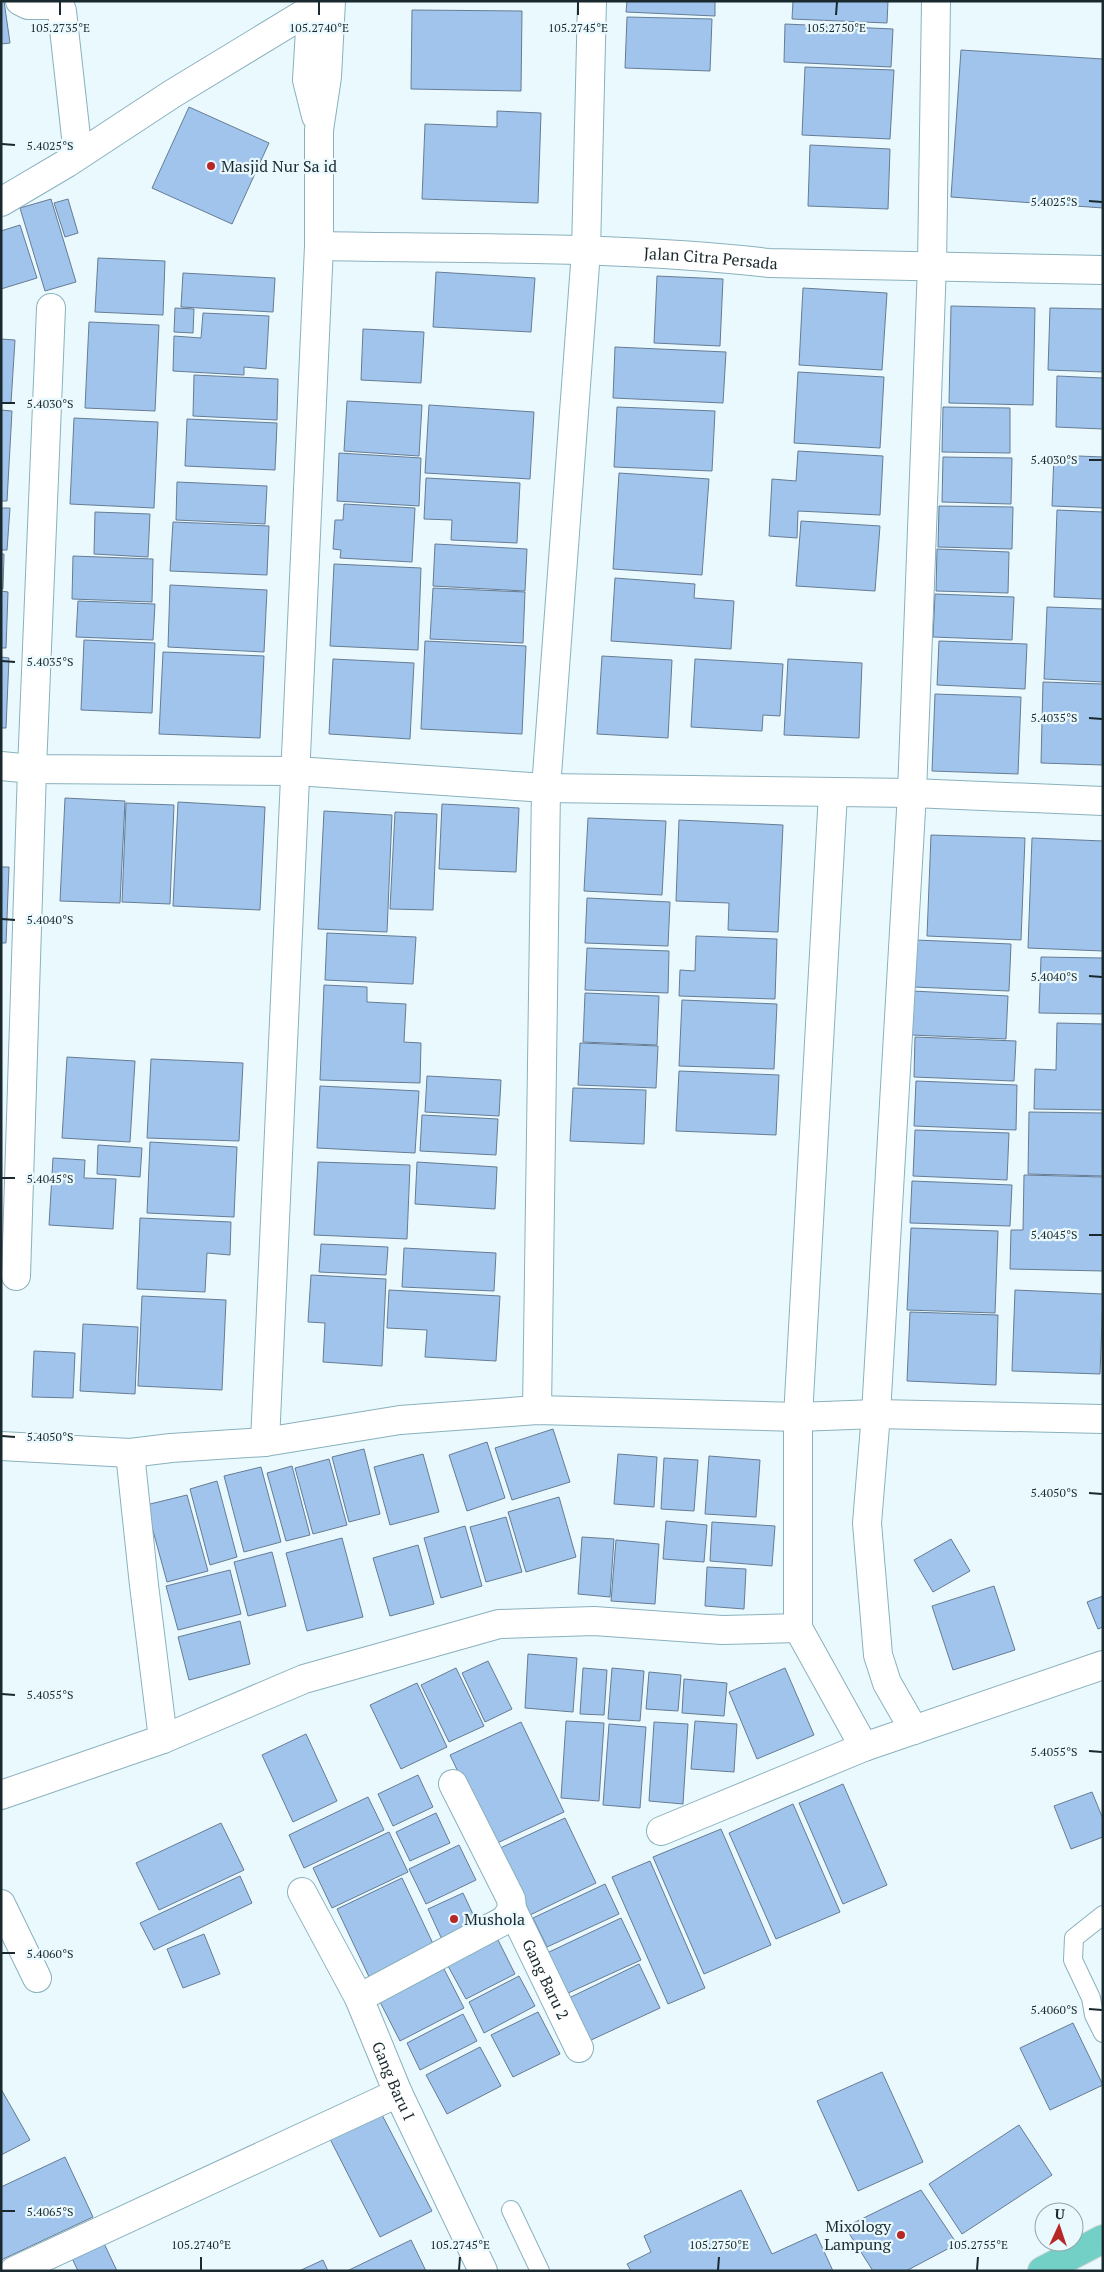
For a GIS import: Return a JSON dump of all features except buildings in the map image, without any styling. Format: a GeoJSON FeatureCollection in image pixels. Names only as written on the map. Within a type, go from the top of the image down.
{"type":"FeatureCollection","features":[{"type":"Feature","properties":{"kind":"main road"},"geometry":{"type":"LineString","coordinates":[[1042,2271],[1103,2239]]}},
{"type":"Feature","properties":{"kind":"street"},"geometry":{"type":"LineString","coordinates":[[20,1],[28,5],[56,5],[60,6],[62,11],[78,155]]}},
{"type":"Feature","properties":{"kind":"street"},"geometry":{"type":"LineString","coordinates":[[536,1410],[546,788],[586,251],[592,1]]}},
{"type":"Feature","properties":{"kind":"street"},"geometry":{"type":"LineString","coordinates":[[914,1730],[887,1683],[878,1655],[867,1523],[876,1414],[902,793],[932,265],[936,1]]}},
{"type":"Feature","properties":{"kind":"street"},"geometry":{"type":"LineString","coordinates":[[1,202],[172,94],[323,4]]}},
{"type":"Feature","properties":{"kind":"street"},"geometry":{"type":"LineString","coordinates":[[265,1442],[320,246],[319,130],[308,80],[323,4]]}},
{"type":"Feature","properties":{"kind":"street","name":"Jalan Citra Persada"},"geometry":{"type":"LineString","coordinates":[[320,246],[586,251],[725,258],[768,263],[1103,270]]}},
{"type":"Feature","properties":{"kind":"street"},"geometry":{"type":"LineString","coordinates":[[16,1276],[32,768],[51,308]]}},
{"type":"Feature","properties":{"kind":"street"},"geometry":{"type":"LineString","coordinates":[[1,766],[296,772],[546,788],[902,793],[1103,801]]}},
{"type":"Feature","properties":{"kind":"street"},"geometry":{"type":"LineString","coordinates":[[841,793],[798,1417],[798,1628],[864,1747]]}},
{"type":"Feature","properties":{"kind":"street"},"geometry":{"type":"LineString","coordinates":[[1,1446],[130,1453],[171,1448],[265,1442],[400,1420],[536,1410],[798,1417],[876,1414],[1103,1419]]}},
{"type":"Feature","properties":{"kind":"street"},"geometry":{"type":"LineString","coordinates":[[130,1453],[163,1739]]}},
{"type":"Feature","properties":{"kind":"street"},"geometry":{"type":"LineString","coordinates":[[1,1795],[163,1739],[304,1679],[499,1624],[594,1621],[722,1630],[798,1628]]}},
{"type":"Feature","properties":{"kind":"street"},"geometry":{"type":"LineString","coordinates":[[661,1831],[864,1747],[1103,1665]]}},
{"type":"Feature","properties":{"kind":"street","name":"Gang Baru 2"},"geometry":{"type":"LineString","coordinates":[[453,1784],[511,1899],[512,1909],[579,2048]]}},
{"type":"Feature","properties":{"kind":"street","name":"Gang Baru I"},"geometry":{"type":"LineString","coordinates":[[302,1892],[359,1998],[398,2093],[483,2271]]}},
{"type":"Feature","properties":{"kind":"street"},"geometry":{"type":"LineString","coordinates":[[1,1904],[37,1978]]}},
{"type":"Feature","properties":{"kind":"street"},"geometry":{"type":"LineString","coordinates":[[359,1998],[505,1920],[512,1909]]}},
{"type":"Feature","properties":{"kind":"street"},"geometry":{"type":"LineString","coordinates":[[14,2271],[398,2093]]}},
{"type":"Feature","properties":{"kind":"lane"},"geometry":{"type":"LineString","coordinates":[[1103,1915],[1074,1938],[1072,1950],[1072,1960],[1097,2003],[1094,2015],[1103,2032]]}},
{"type":"Feature","properties":{"kind":"lane"},"geometry":{"type":"LineString","coordinates":[[511,2210],[540,2271]]}},
{"type":"Feature","properties":{"kind":"place","name":"Masjid Nur Sa id"},"geometry":{"type":"Point","coordinates":[211,166]}},
{"type":"Feature","properties":{"kind":"place","name":"Mushola"},"geometry":{"type":"Point","coordinates":[454,1919]}},
{"type":"Feature","properties":{"kind":"place","name":"Mixology Lampung"},"geometry":{"type":"Point","coordinates":[901,2235]}}]}
